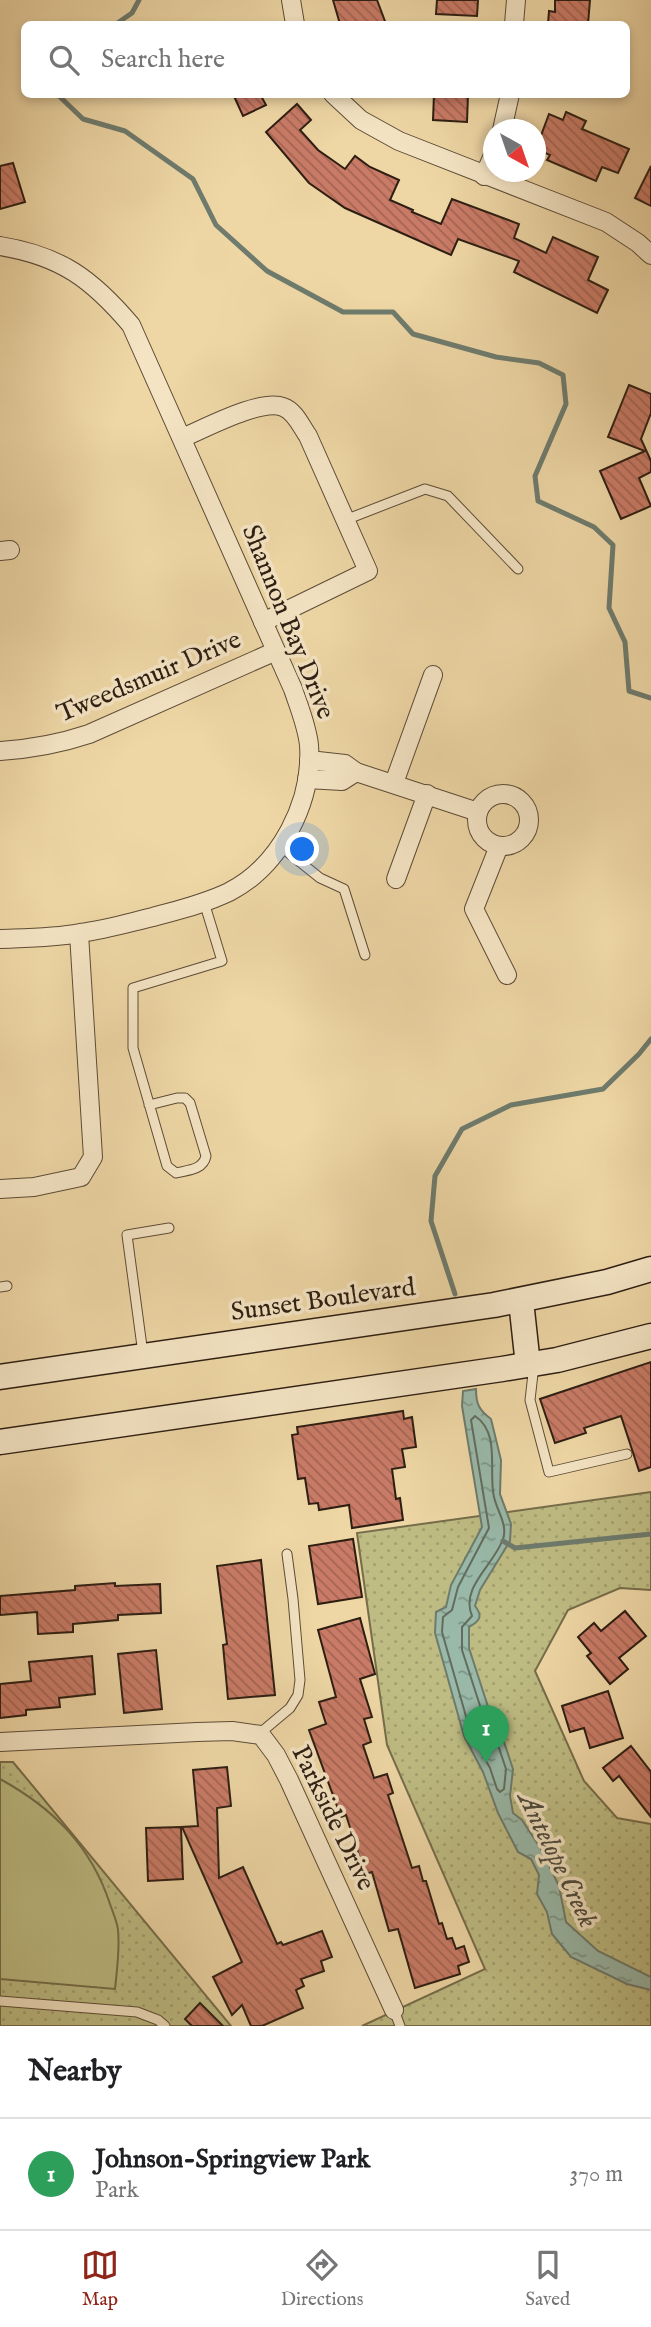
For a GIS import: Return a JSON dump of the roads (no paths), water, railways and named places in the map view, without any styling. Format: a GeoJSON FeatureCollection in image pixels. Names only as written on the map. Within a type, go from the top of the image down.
{"type":"FeatureCollection","features":[{"type":"Feature","properties":{"kind":"main road","name":"Sunset Boulevard"},"geometry":{"type":"LineString","coordinates":[[0,1377],[521,1301],[607,1282],[651,1269]]}},
{"type":"Feature","properties":{"kind":"main road"},"geometry":{"type":"LineString","coordinates":[[521,1301],[531,1364]]}},
{"type":"Feature","properties":{"kind":"main road"},"geometry":{"type":"LineString","coordinates":[[0,1442],[531,1364],[651,1336]]}},
{"type":"Feature","properties":{"kind":"street"},"geometry":{"type":"LineString","coordinates":[[291,0],[294,21]]}},
{"type":"Feature","properties":{"kind":"street"},"geometry":{"type":"LineString","coordinates":[[514,21],[516,0]]}},
{"type":"Feature","properties":{"kind":"street"},"geometry":{"type":"LineString","coordinates":[[337,98],[361,120],[398,141],[483,176]]}},
{"type":"Feature","properties":{"kind":"street"},"geometry":{"type":"LineString","coordinates":[[504,119],[509,98]]}},
{"type":"Feature","properties":{"kind":"street"},"geometry":{"type":"LineString","coordinates":[[500,182],[606,222],[651,255]]}},
{"type":"Feature","properties":{"kind":"street","name":"Shannon Bay Drive"},"geometry":{"type":"LineString","coordinates":[[0,246],[27,251],[86,278],[131,325],[276,651],[304,720],[309,744],[307,779],[292,826],[280,846],[253,875],[231,891],[204,902],[79,934],[0,939]]}},
{"type":"Feature","properties":{"kind":"street"},"geometry":{"type":"LineString","coordinates":[[182,438],[260,406],[282,406],[296,417],[308,436],[368,571],[263,622]]}},
{"type":"Feature","properties":{"kind":"street","name":"Tweedsmuir Drive"},"geometry":{"type":"LineString","coordinates":[[0,751],[58,744],[89,734],[276,651]]}},
{"type":"Feature","properties":{"kind":"street"},"geometry":{"type":"LineString","coordinates":[[394,783],[433,675]]}},
{"type":"Feature","properties":{"kind":"street"},"geometry":{"type":"LineString","coordinates":[[309,760],[345,764],[356,772],[478,812]]}},
{"type":"Feature","properties":{"kind":"street"},"geometry":{"type":"LineString","coordinates":[[307,779],[342,781],[356,772]]}},
{"type":"Feature","properties":{"kind":"street"},"geometry":{"type":"LineString","coordinates":[[396,879],[427,794]]}},
{"type":"Feature","properties":{"kind":"street"},"geometry":{"type":"LineString","coordinates":[[512,795],[521,800],[527,809],[530,819],[528,829],[523,838],[515,844],[499,846],[485,840],[480,832],[478,812],[492,797],[512,795]]}},
{"type":"Feature","properties":{"kind":"street"},"geometry":{"type":"LineString","coordinates":[[499,846],[474,909],[507,975]]}},
{"type":"Feature","properties":{"kind":"street"},"geometry":{"type":"LineString","coordinates":[[0,1189],[34,1187],[81,1177],[93,1157],[79,934]]}},
{"type":"Feature","properties":{"kind":"street","name":"Parkside Drive"},"geometry":{"type":"LineString","coordinates":[[0,1742],[197,1732],[232,1731],[259,1734],[276,1755],[289,1780],[397,2018]]}},
{"type":"Feature","properties":{"kind":"lane"},"geometry":{"type":"LineString","coordinates":[[345,520],[425,489],[448,496],[518,569]]}},
{"type":"Feature","properties":{"kind":"lane"},"geometry":{"type":"LineString","coordinates":[[280,846],[320,878],[344,889],[365,955]]}},
{"type":"Feature","properties":{"kind":"lane"},"geometry":{"type":"LineString","coordinates":[[149,1105],[177,1098],[185,1098],[190,1103],[206,1156],[205,1163],[200,1167],[176,1173],[167,1166],[149,1105],[133,1048],[133,988],[222,961],[204,902]]}},
{"type":"Feature","properties":{"kind":"lane"},"geometry":{"type":"LineString","coordinates":[[144,1356],[127,1235],[169,1228]]}},
{"type":"Feature","properties":{"kind":"lane"},"geometry":{"type":"LineString","coordinates":[[531,1364],[530,1400],[549,1472],[627,1454]]}},
{"type":"Feature","properties":{"kind":"lane"},"geometry":{"type":"LineString","coordinates":[[259,1734],[290,1708],[298,1695],[300,1680],[287,1554]]}},
{"type":"Feature","properties":{"kind":"lane"},"geometry":{"type":"LineString","coordinates":[[0,2001],[137,2012],[158,2020],[165,2026]]}},
{"type":"Feature","properties":{"kind":"water"},"geometry":{"type":"Polygon","coordinates":[[[476,1389],[479,1406],[491,1419],[501,1460],[500,1494],[511,1524],[510,1541],[480,1590],[475,1606],[479,1618],[469,1627],[469,1648],[492,1719],[490,1725],[496,1739],[504,1742],[513,1769],[510,1796],[513,1813],[522,1820],[541,1849],[559,1886],[566,1922],[598,1951],[651,1977],[651,1990],[627,1984],[571,1957],[552,1934],[547,1912],[537,1894],[539,1875],[531,1859],[518,1852],[464,1736],[435,1633],[436,1612],[446,1607],[451,1585],[482,1527],[462,1406],[463,1391],[476,1389]]]}},
{"type":"Feature","properties":{"kind":"waterway","name":"Antelope Creek"},"geometry":{"type":"LineString","coordinates":[[120,21],[132,13],[139,0]]}},
{"type":"Feature","properties":{"kind":"waterway","name":"Antelope Creek"},"geometry":{"type":"LineString","coordinates":[[61,98],[83,119],[125,131],[193,179],[216,225],[267,271],[343,312],[393,312],[413,334],[496,357],[539,363],[563,375],[566,404],[535,476],[538,501],[594,527],[613,545],[609,608],[625,642],[629,691],[651,698]]}},
{"type":"Feature","properties":{"kind":"waterway","name":"Antelope Creek"},"geometry":{"type":"LineString","coordinates":[[455,1294],[431,1221],[435,1176],[462,1129],[511,1105],[603,1089],[651,1039]]}},
{"type":"Feature","properties":{"kind":"waterway"},"geometry":{"type":"LineString","coordinates":[[503,1541],[515,1548],[651,1534]]}},
{"type":"Feature","properties":{"kind":"place","name":"Johnson-Springview Park"},"geometry":{"type":"Point","coordinates":[486,1763]}}]}
